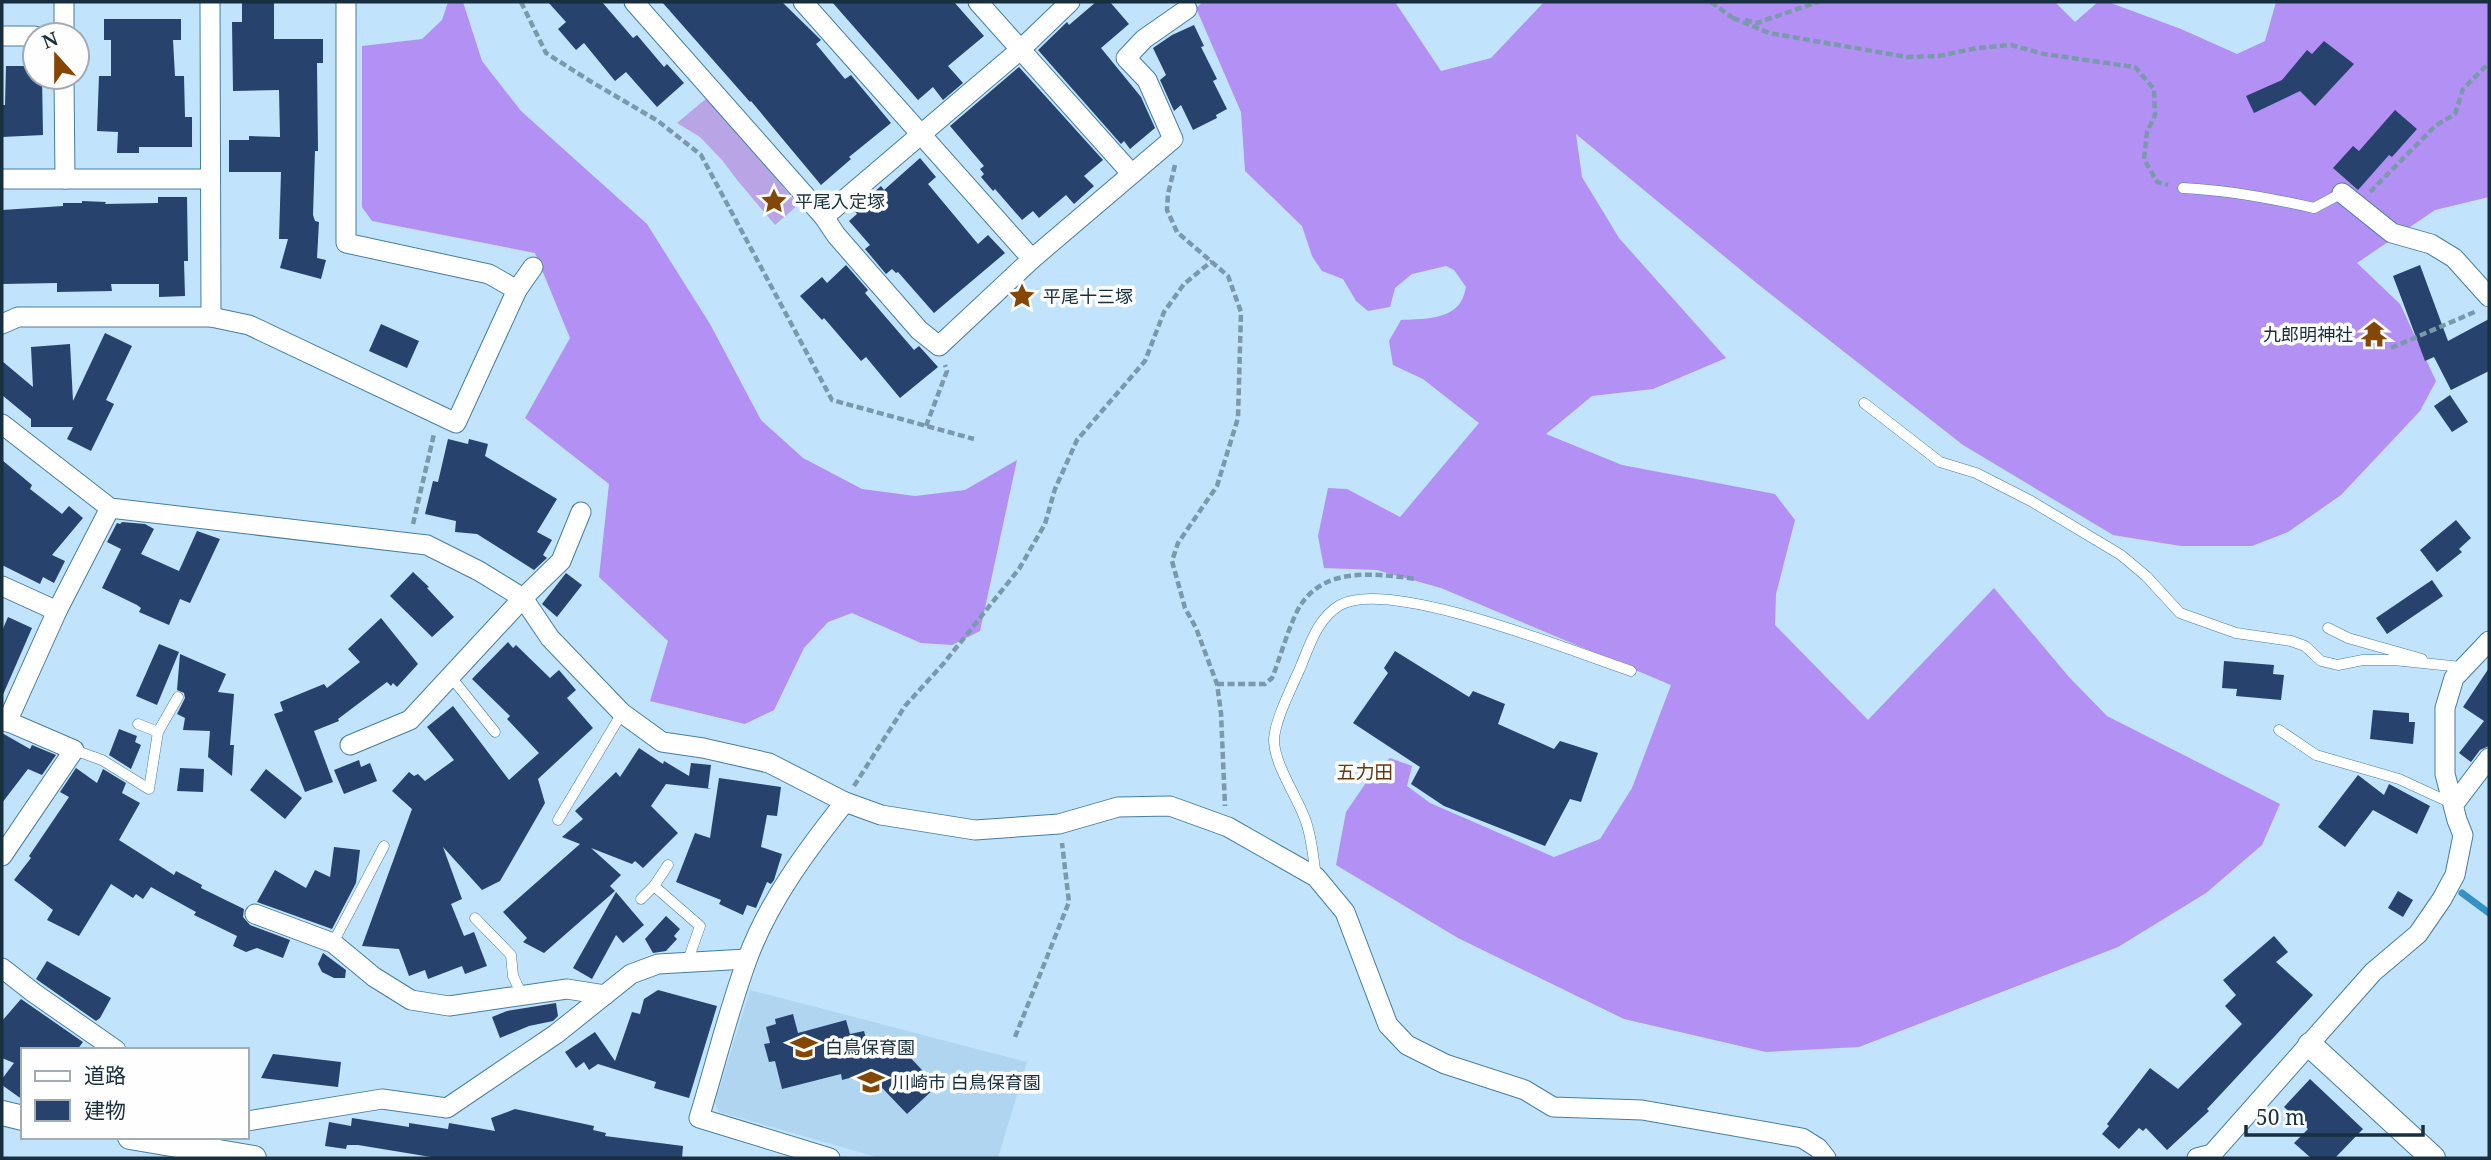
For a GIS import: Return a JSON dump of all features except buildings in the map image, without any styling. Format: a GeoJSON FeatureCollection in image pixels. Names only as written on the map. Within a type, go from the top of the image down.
{"type":"FeatureCollection","features":[{"type":"Feature","properties":{"kind":"street"},"geometry":{"type":"LineString","coordinates":[[64,2],[64,21]]}},
{"type":"Feature","properties":{"kind":"street"},"geometry":{"type":"LineString","coordinates":[[210,2],[211,317]]}},
{"type":"Feature","properties":{"kind":"street"},"geometry":{"type":"LineString","coordinates":[[346,2],[346,243],[489,274],[517,290]]}},
{"type":"Feature","properties":{"kind":"street"},"geometry":{"type":"LineString","coordinates":[[634,2],[824,216],[836,235],[919,330],[939,346],[1032,259],[1173,139],[1147,80],[1126,58],[1144,39],[1187,9]]}},
{"type":"Feature","properties":{"kind":"street"},"geometry":{"type":"LineString","coordinates":[[803,2],[1032,259]]}},
{"type":"Feature","properties":{"kind":"street"},"geometry":{"type":"LineString","coordinates":[[978,2],[1131,173]]}},
{"type":"Feature","properties":{"kind":"street"},"geometry":{"type":"LineString","coordinates":[[824,216],[1020,50],[1070,2]]}},
{"type":"Feature","properties":{"kind":"street"},"geometry":{"type":"LineString","coordinates":[[2,36],[21,36]]}},
{"type":"Feature","properties":{"kind":"street"},"geometry":{"type":"LineString","coordinates":[[64,91],[65,179]]}},
{"type":"Feature","properties":{"kind":"street"},"geometry":{"type":"LineString","coordinates":[[2,179],[210,179]]}},
{"type":"Feature","properties":{"kind":"street"},"geometry":{"type":"LineString","coordinates":[[2349,199],[2392,233],[2431,244],[2454,258],[2489,297]]}},
{"type":"Feature","properties":{"kind":"street"},"geometry":{"type":"LineString","coordinates":[[2,324],[18,317],[211,317],[249,325],[456,423],[517,290],[533,267]]}},
{"type":"Feature","properties":{"kind":"street"},"geometry":{"type":"LineString","coordinates":[[2,424],[110,508],[427,545],[479,571],[523,598],[550,638],[622,713],[662,743],[703,748],[769,763],[845,802],[881,815],[975,830],[1059,824],[1118,807],[1170,806],[1228,827],[1316,877],[1345,912],[1388,1025],[1407,1045],[1445,1064],[1525,1090],[1553,1107],[1642,1110],[1802,1138],[1826,1158]]}},
{"type":"Feature","properties":{"kind":"street"},"geometry":{"type":"LineString","coordinates":[[2,856],[74,750],[4,720],[110,508]]}},
{"type":"Feature","properties":{"kind":"street"},"geometry":{"type":"LineString","coordinates":[[350,745],[410,720],[561,561],[581,512]]}},
{"type":"Feature","properties":{"kind":"street"},"geometry":{"type":"LineString","coordinates":[[2,586],[57,611]]}},
{"type":"Feature","properties":{"kind":"street"},"geometry":{"type":"LineString","coordinates":[[2207,1157],[2373,972],[2418,934],[2442,899],[2455,875],[2463,835],[2445,774],[2445,708],[2454,678],[2454,667],[2489,641]]}},
{"type":"Feature","properties":{"kind":"street"},"geometry":{"type":"LineString","coordinates":[[2454,804],[2489,758]]}},
{"type":"Feature","properties":{"kind":"street"},"geometry":{"type":"LineString","coordinates":[[830,1158],[699,1118],[747,958],[779,894],[811,844],[845,802]]}},
{"type":"Feature","properties":{"kind":"street"},"geometry":{"type":"LineString","coordinates":[[255,914],[333,943],[374,976],[411,1000],[449,1006],[566,989],[606,995]]}},
{"type":"Feature","properties":{"kind":"street"},"geometry":{"type":"LineString","coordinates":[[248,1121],[382,1099],[447,1108],[556,1034],[631,974],[658,964],[747,958]]}},
{"type":"Feature","properties":{"kind":"street"},"geometry":{"type":"LineString","coordinates":[[2,968],[113,1048]]}},
{"type":"Feature","properties":{"kind":"street"},"geometry":{"type":"LineString","coordinates":[[2310,1045],[2433,1158]]}},
{"type":"Feature","properties":{"kind":"street"},"geometry":{"type":"LineString","coordinates":[[2,1113],[21,1118]]}},
{"type":"Feature","properties":{"kind":"street"},"geometry":{"type":"LineString","coordinates":[[135,1139],[168,1151],[243,1150]]}},
{"type":"Feature","properties":{"kind":"lane"},"geometry":{"type":"LineString","coordinates":[[2183,188],[2270,198],[2314,208],[2349,199]]}},
{"type":"Feature","properties":{"kind":"lane"},"geometry":{"type":"LineString","coordinates":[[1864,404],[1940,462],[1976,473],[2031,501],[2121,555],[2146,576],[2180,612],[2236,633],[2291,641],[2305,646],[2321,661],[2338,665],[2363,660],[2394,660],[2454,667]]}},
{"type":"Feature","properties":{"kind":"lane"},"geometry":{"type":"LineString","coordinates":[[1316,877],[1306,820],[1284,775],[1274,740],[1282,709],[1318,625],[1339,606],[1356,599],[1386,598],[1418,604],[1483,620],[1631,671]]}},
{"type":"Feature","properties":{"kind":"lane"},"geometry":{"type":"LineString","coordinates":[[2328,628],[2348,638],[2454,667]]}},
{"type":"Feature","properties":{"kind":"lane"},"geometry":{"type":"LineString","coordinates":[[451,677],[495,732]]}},
{"type":"Feature","properties":{"kind":"lane"},"geometry":{"type":"LineString","coordinates":[[74,750],[102,760],[149,789],[158,732],[178,697]]}},
{"type":"Feature","properties":{"kind":"lane"},"geometry":{"type":"LineString","coordinates":[[558,820],[622,713]]}},
{"type":"Feature","properties":{"kind":"lane"},"geometry":{"type":"LineString","coordinates":[[138,724],[158,732]]}},
{"type":"Feature","properties":{"kind":"lane"},"geometry":{"type":"LineString","coordinates":[[2279,730],[2316,755],[2399,779],[2454,804]]}},
{"type":"Feature","properties":{"kind":"lane"},"geometry":{"type":"LineString","coordinates":[[333,943],[384,846]]}},
{"type":"Feature","properties":{"kind":"lane"},"geometry":{"type":"LineString","coordinates":[[641,899],[668,865]]}},
{"type":"Feature","properties":{"kind":"lane"},"geometry":{"type":"LineString","coordinates":[[654,886],[700,926],[687,963]]}},
{"type":"Feature","properties":{"kind":"lane"},"geometry":{"type":"LineString","coordinates":[[475,918],[511,955],[513,976],[522,995]]}},
{"type":"Feature","properties":{"kind":"path"},"geometry":{"type":"LineString","coordinates":[[521,2],[547,52],[590,81],[659,121],[701,155],[832,400],[974,439]]}},
{"type":"Feature","properties":{"kind":"path"},"geometry":{"type":"LineString","coordinates":[[1711,2],[1733,18],[1769,33],[1825,45],[1907,57],[1939,56],[2011,44],[2044,54],[2135,67],[2154,89],[2155,115],[2147,132],[2144,159],[2157,182],[2183,188]]}},
{"type":"Feature","properties":{"kind":"path"},"geometry":{"type":"LineString","coordinates":[[1733,18],[1757,23],[1818,2]]}},
{"type":"Feature","properties":{"kind":"path"},"geometry":{"type":"LineString","coordinates":[[2349,199],[2435,126],[2455,114],[2463,89],[2489,63]]}},
{"type":"Feature","properties":{"kind":"path"},"geometry":{"type":"LineString","coordinates":[[1166,147],[1175,165],[1167,210],[1177,232],[1228,276],[1241,312],[1238,418],[1217,486],[1178,543],[1171,561],[1185,608],[1196,628],[1217,684],[1228,827]]}},
{"type":"Feature","properties":{"kind":"path"},"geometry":{"type":"LineString","coordinates":[[845,802],[905,706],[944,663],[1019,569],[1045,524],[1055,489],[1077,440],[1145,361],[1164,312],[1184,284],[1212,261]]}},
{"type":"Feature","properties":{"kind":"path"},"geometry":{"type":"LineString","coordinates":[[2391,348],[2473,312]]}},
{"type":"Feature","properties":{"kind":"path"},"geometry":{"type":"LineString","coordinates":[[926,426],[947,371],[939,346]]}},
{"type":"Feature","properties":{"kind":"path"},"geometry":{"type":"LineString","coordinates":[[408,543],[439,416]]}},
{"type":"Feature","properties":{"kind":"path"},"geometry":{"type":"LineString","coordinates":[[1015,1037],[1069,902],[1059,824]]}},
{"type":"Feature","properties":{"kind":"shaded area"},"geometry":{"type":"Polygon","coordinates":[[[448,2],[463,2],[482,61],[521,111],[647,224],[710,324],[761,420],[803,458],[862,489],[915,496],[965,490],[1017,460],[980,631],[952,645],[921,643],[852,613],[828,622],[804,648],[774,710],[745,724],[650,701],[668,641],[599,577],[609,484],[525,418],[570,338],[535,253],[372,221],[362,207],[362,46],[422,39],[442,20],[448,2]]]}},
{"type":"Feature","properties":{"kind":"shaded area"},"geometry":{"type":"Polygon","coordinates":[[[1203,2],[1395,2],[1441,71],[1491,58],[1544,2],[2055,2],[2075,22],[2098,2],[2108,2],[2181,29],[2237,54],[2265,41],[2276,2],[2489,2],[2489,197],[2435,210],[2357,263],[2400,304],[2436,381],[2420,411],[2341,495],[2288,532],[2252,546],[2181,546],[2113,535],[1963,445],[1759,285],[1576,134],[1582,177],[1619,238],[1726,358],[1653,389],[1592,396],[1546,434],[1622,465],[1775,494],[1795,520],[1776,594],[1775,625],[1868,720],[1994,588],[2069,677],[2107,716],[2280,804],[2262,845],[2206,893],[2118,947],[1859,1047],[1766,1052],[1624,1019],[1458,938],[1336,865],[1346,812],[1372,774],[1390,758],[1412,766],[1407,786],[1430,803],[1554,857],[1600,839],[1632,788],[1671,685],[1441,588],[1377,570],[1324,568],[1318,536],[1328,488],[1347,489],[1400,517],[1479,423],[1423,379],[1393,365],[1389,341],[1401,320],[1433,318],[1455,309],[1462,300],[1466,287],[1454,270],[1446,266],[1412,274],[1395,288],[1390,307],[1368,311],[1356,301],[1343,279],[1322,271],[1312,256],[1302,226],[1245,171],[1241,112],[1196,8],[1203,2]]]}},
{"type":"Feature","properties":{"kind":"shaded area"},"geometry":{"type":"Polygon","coordinates":[[[708,97],[798,205],[775,225],[700,137],[677,123],[708,97]]]}},
{"type":"Feature","properties":{"kind":"shaded area","name":"川崎市 白鳥保育園"},"geometry":{"type":"Polygon","coordinates":[[[750,990],[1027,1062],[998,1158],[880,1158],[719,1112],[715,1103],[750,990]]]}},
{"type":"Feature","properties":{"kind":"waterway"},"geometry":{"type":"LineString","coordinates":[[2462,893],[2489,913]]}},
{"type":"Feature","properties":{"kind":"place","name":"平尾入定塚"},"geometry":{"type":"Point","coordinates":[774,201]}},
{"type":"Feature","properties":{"kind":"place","name":"平尾十三塚"},"geometry":{"type":"Point","coordinates":[1022,296]}},
{"type":"Feature","properties":{"kind":"place","name":"九郎明神社"},"geometry":{"type":"Point","coordinates":[2374,334]}},
{"type":"Feature","properties":{"kind":"place","name":"白鳥保育園"},"geometry":{"type":"Point","coordinates":[804,1047]}},
{"type":"Feature","properties":{"kind":"place","name":"川崎市 白鳥保育園"},"geometry":{"type":"Point","coordinates":[871,1082]}},
{"type":"Feature","properties":{"kind":"district","name":"五力田"},"geometry":{"type":"Point","coordinates":[1365,772]}}]}
